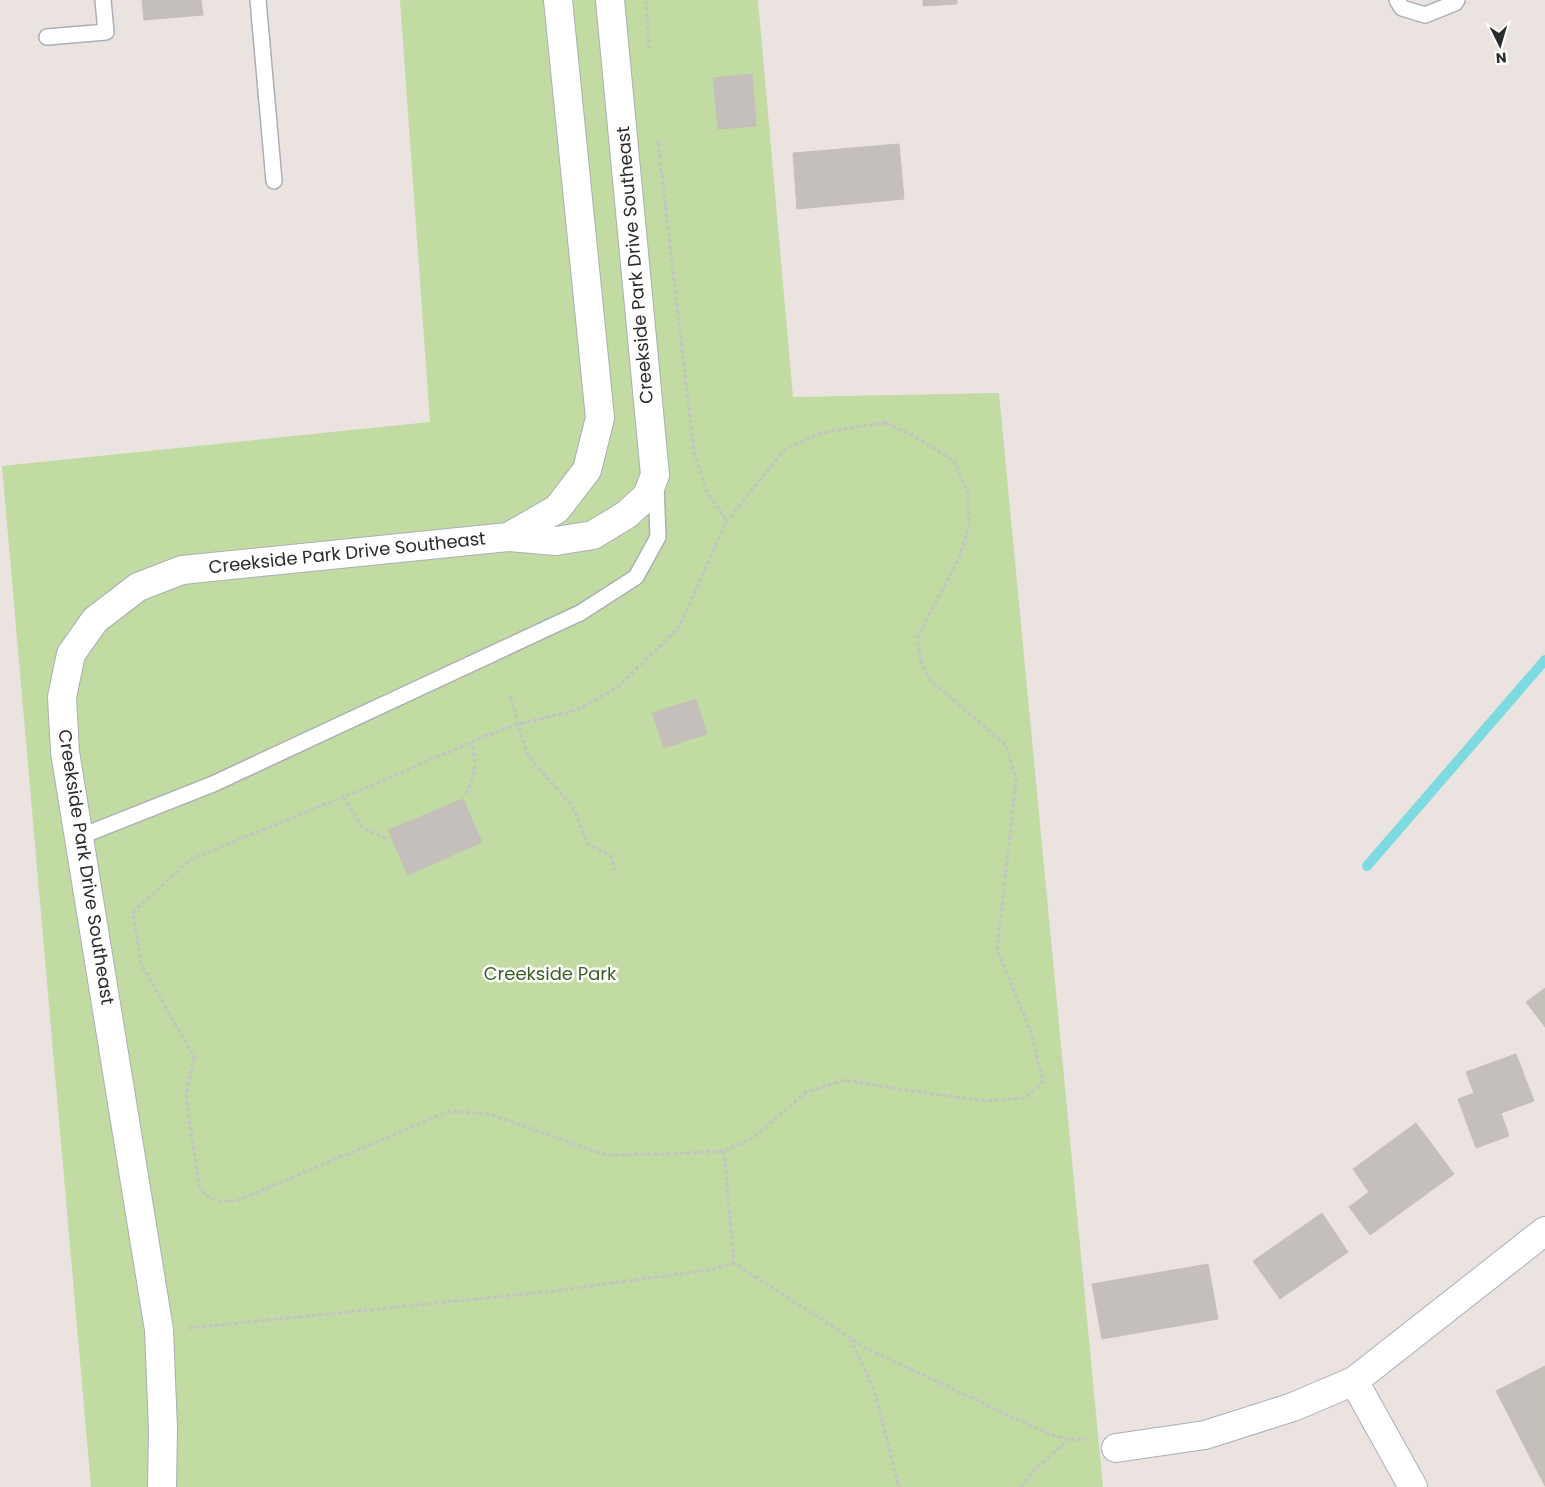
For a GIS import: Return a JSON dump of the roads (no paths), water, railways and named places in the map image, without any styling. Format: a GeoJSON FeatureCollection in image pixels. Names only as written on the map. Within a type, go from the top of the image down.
{"type":"FeatureCollection","features":[{"type":"Feature","properties":{"kind":"street","name":"Creekside Park Drive Southeast"},"geometry":{"type":"LineString","coordinates":[[508,536],[557,509],[587,470],[600,418],[558,0]]}},
{"type":"Feature","properties":{"kind":"street","name":"Creekside Park Drive Southeast"},"geometry":{"type":"LineString","coordinates":[[162,1487],[163,1429],[159,1330],[65,752],[62,697],[71,654],[95,620],[138,587],[182,570],[508,536],[556,541],[593,535],[626,515],[647,496],[655,475],[610,0]]}},
{"type":"Feature","properties":{"kind":"street"},"geometry":{"type":"LineString","coordinates":[[1116,1448],[1205,1435],[1293,1407],[1354,1380],[1545,1231]]}},
{"type":"Feature","properties":{"kind":"street"},"geometry":{"type":"LineString","coordinates":[[1354,1380],[1413,1487]]}},
{"type":"Feature","properties":{"kind":"lane"},"geometry":{"type":"LineString","coordinates":[[48,37],[106,32],[103,0]]}},
{"type":"Feature","properties":{"kind":"lane"},"geometry":{"type":"LineString","coordinates":[[258,0],[274,181]]}},
{"type":"Feature","properties":{"kind":"lane"},"geometry":{"type":"LineString","coordinates":[[1397,0],[1402,8],[1425,15],[1455,3],[1457,0]]}},
{"type":"Feature","properties":{"kind":"lane"},"geometry":{"type":"LineString","coordinates":[[79,837],[213,784],[580,613],[636,577],[658,537],[658,502],[655,475]]}},
{"type":"Feature","properties":{"kind":"waterway"},"geometry":{"type":"LineString","coordinates":[[1367,866],[1545,660]]}},
{"type":"Feature","properties":{"kind":"park label","name":"Creekside Park"},"geometry":{"type":"Point","coordinates":[550,974]}}]}
